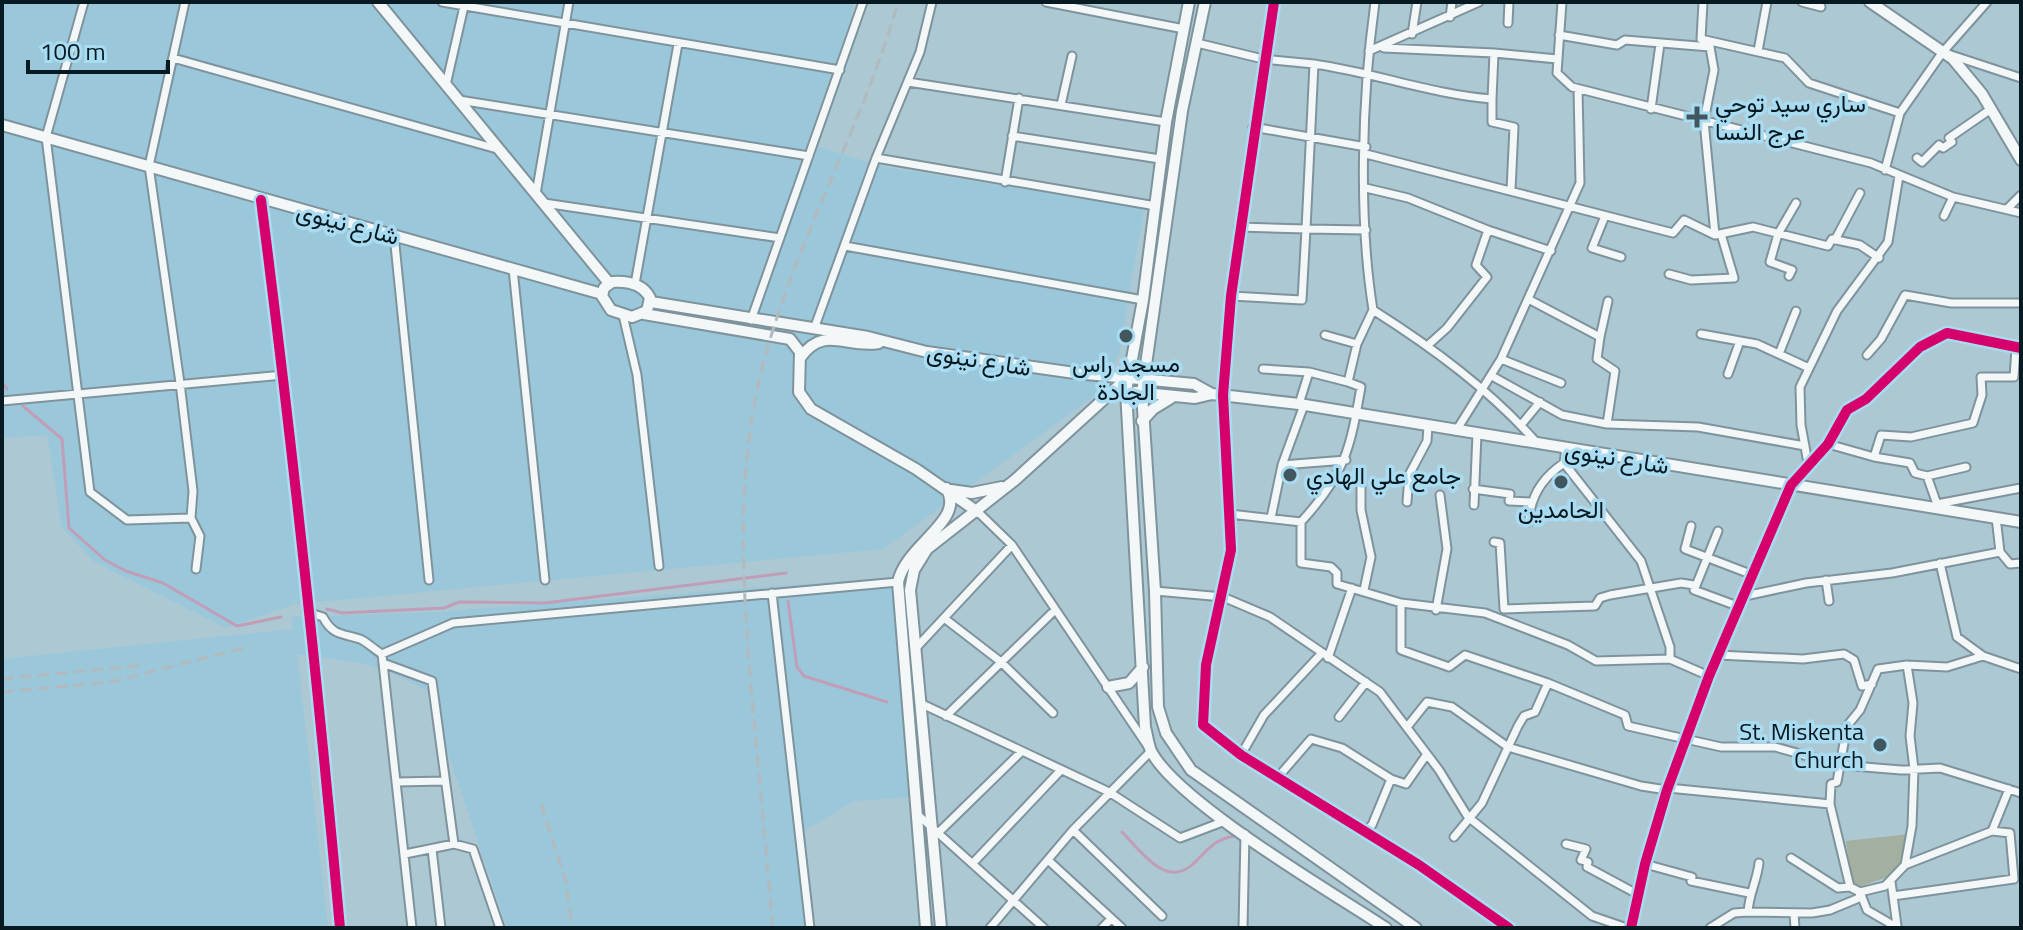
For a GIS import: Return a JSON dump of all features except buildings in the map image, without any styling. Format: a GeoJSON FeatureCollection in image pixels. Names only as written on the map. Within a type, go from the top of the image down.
{"type":"FeatureCollection","features":[{"type":"Feature","properties":{"kind":"main road"},"geometry":{"type":"LineString","coordinates":[[378,2],[609,283],[635,284],[649,293],[651,302],[644,314]]}},
{"type":"Feature","properties":{"kind":"main road"},"geometry":{"type":"LineString","coordinates":[[1189,2],[1160,159],[1143,300],[1126,391],[1145,727],[1151,751],[1180,785],[1245,834],[1386,928]]}},
{"type":"Feature","properties":{"kind":"main road"},"geometry":{"type":"LineString","coordinates":[[1205,2],[1182,111],[1142,393],[1146,491],[1155,591],[1158,707],[1166,733],[1191,770],[1416,928]]}},
{"type":"Feature","properties":{"kind":"main road"},"geometry":{"type":"LineString","coordinates":[[1870,2],[1953,59],[1991,109],[2021,160]]}},
{"type":"Feature","properties":{"kind":"main road","name":"شارع نينوى"},"geometry":{"type":"LineString","coordinates":[[2,125],[602,294]]}},
{"type":"Feature","properties":{"kind":"main road"},"geometry":{"type":"LineString","coordinates":[[609,283],[602,294],[608,307],[623,315],[644,314],[785,337],[797,347],[800,358],[797,384],[802,398],[811,409],[946,488],[978,512]]}},
{"type":"Feature","properties":{"kind":"main road","name":"شارع نينوى"},"geometry":{"type":"LineString","coordinates":[[651,302],[1025,367],[1194,384],[1217,394],[2021,522]]}},
{"type":"Feature","properties":{"kind":"main road"},"geometry":{"type":"LineString","coordinates":[[800,358],[812,343],[824,339],[881,342]]}},
{"type":"Feature","properties":{"kind":"main road"},"geometry":{"type":"LineString","coordinates":[[941,928],[910,590],[913,560],[978,512],[1127,378]]}},
{"type":"Feature","properties":{"kind":"main road","name":"شارع نينوى"},"geometry":{"type":"LineString","coordinates":[[1126,391],[1200,398],[1217,394]]}},
{"type":"Feature","properties":{"kind":"main road"},"geometry":{"type":"LineString","coordinates":[[1142,421],[1153,409],[1173,397]]}},
{"type":"Feature","properties":{"kind":"main road"},"geometry":{"type":"LineString","coordinates":[[946,488],[981,492],[1015,480]]}},
{"type":"Feature","properties":{"kind":"main road"},"geometry":{"type":"LineString","coordinates":[[926,928],[914,811],[898,582],[948,517],[952,505],[946,488]]}},
{"type":"Feature","properties":{"kind":"main road"},"geometry":{"type":"LineString","coordinates":[[1132,491],[1146,491]]}},
{"type":"Feature","properties":{"kind":"main road"},"geometry":{"type":"LineString","coordinates":[[1108,687],[1129,683],[1143,667]]}},
{"type":"Feature","properties":{"kind":"street"},"geometry":{"type":"LineString","coordinates":[[84,2],[46,137],[90,492],[127,520],[191,518]]}},
{"type":"Feature","properties":{"kind":"street"},"geometry":{"type":"LineString","coordinates":[[185,2],[149,166],[193,491],[191,518],[200,536],[196,569]]}},
{"type":"Feature","properties":{"kind":"street"},"geometry":{"type":"LineString","coordinates":[[442,2],[840,70]]}},
{"type":"Feature","properties":{"kind":"street"},"geometry":{"type":"LineString","coordinates":[[569,2],[540,199],[780,238]]}},
{"type":"Feature","properties":{"kind":"street"},"geometry":{"type":"LineString","coordinates":[[751,320],[863,2]]}},
{"type":"Feature","properties":{"kind":"street"},"geometry":{"type":"LineString","coordinates":[[814,329],[876,158],[908,82],[932,2]]}},
{"type":"Feature","properties":{"kind":"street"},"geometry":{"type":"LineString","coordinates":[[1046,2],[1184,29]]}},
{"type":"Feature","properties":{"kind":"street"},"geometry":{"type":"LineString","coordinates":[[1274,2],[1253,127],[1217,394],[1231,550],[1206,665],[1203,725],[1241,755],[1365,831],[1509,928]]}},
{"type":"Feature","properties":{"kind":"street"},"geometry":{"type":"LineString","coordinates":[[1348,382],[1357,344],[1373,310],[1366,267],[1366,151],[1367,71],[1375,2]]}},
{"type":"Feature","properties":{"kind":"street"},"geometry":{"type":"LineString","coordinates":[[1412,34],[1417,2]]}},
{"type":"Feature","properties":{"kind":"street"},"geometry":{"type":"LineString","coordinates":[[1450,17],[1452,2]]}},
{"type":"Feature","properties":{"kind":"street"},"geometry":{"type":"LineString","coordinates":[[1369,51],[1479,2]]}},
{"type":"Feature","properties":{"kind":"street"},"geometry":{"type":"LineString","coordinates":[[1508,23],[1509,2]]}},
{"type":"Feature","properties":{"kind":"street"},"geometry":{"type":"LineString","coordinates":[[1562,2],[1557,73],[1578,89],[1651,109],[1778,137],[1885,170],[1953,197],[2021,213]]}},
{"type":"Feature","properties":{"kind":"street"},"geometry":{"type":"LineString","coordinates":[[1701,39],[1703,2]]}},
{"type":"Feature","properties":{"kind":"street"},"geometry":{"type":"LineString","coordinates":[[1758,51],[1767,2]]}},
{"type":"Feature","properties":{"kind":"street"},"geometry":{"type":"LineString","coordinates":[[1802,2],[1821,7]]}},
{"type":"Feature","properties":{"kind":"street"},"geometry":{"type":"LineString","coordinates":[[1885,170],[1900,113],[1942,53],[1987,2]]}},
{"type":"Feature","properties":{"kind":"street"},"geometry":{"type":"LineString","coordinates":[[446,85],[465,4]]}},
{"type":"Feature","properties":{"kind":"street"},"geometry":{"type":"LineString","coordinates":[[1559,35],[1617,45],[1625,40],[1710,47]]}},
{"type":"Feature","properties":{"kind":"street"},"geometry":{"type":"LineString","coordinates":[[1669,274],[1691,280],[1734,278],[1718,235],[1704,121],[1714,70],[1710,47],[1701,39]]}},
{"type":"Feature","properties":{"kind":"street"},"geometry":{"type":"LineString","coordinates":[[1701,39],[1785,58],[1809,83],[1900,113]]}},
{"type":"Feature","properties":{"kind":"street"},"geometry":{"type":"LineString","coordinates":[[1197,43],[1263,59],[1367,71],[1436,94],[1492,99]]}},
{"type":"Feature","properties":{"kind":"street"},"geometry":{"type":"LineString","coordinates":[[635,284],[678,44]]}},
{"type":"Feature","properties":{"kind":"street"},"geometry":{"type":"LineString","coordinates":[[1651,109],[1660,44]]}},
{"type":"Feature","properties":{"kind":"street"},"geometry":{"type":"LineString","coordinates":[[1379,48],[1557,59]]}},
{"type":"Feature","properties":{"kind":"street"},"geometry":{"type":"LineString","coordinates":[[1494,53],[1492,122],[1514,127],[1511,190]]}},
{"type":"Feature","properties":{"kind":"street"},"geometry":{"type":"LineString","coordinates":[[1942,53],[2021,78]]}},
{"type":"Feature","properties":{"kind":"street"},"geometry":{"type":"LineString","coordinates":[[1061,105],[1072,56]]}},
{"type":"Feature","properties":{"kind":"street"},"geometry":{"type":"LineString","coordinates":[[173,58],[499,149]]}},
{"type":"Feature","properties":{"kind":"street"},"geometry":{"type":"LineString","coordinates":[[1231,296],[1302,300],[1314,64]]}},
{"type":"Feature","properties":{"kind":"street"},"geometry":{"type":"LineString","coordinates":[[908,82],[1166,122]]}},
{"type":"Feature","properties":{"kind":"street"},"geometry":{"type":"LineString","coordinates":[[1456,431],[1501,359],[1580,183],[1578,89]]}},
{"type":"Feature","properties":{"kind":"street"},"geometry":{"type":"LineString","coordinates":[[1005,182],[1019,98]]}},
{"type":"Feature","properties":{"kind":"street"},"geometry":{"type":"LineString","coordinates":[[459,100],[664,130],[809,156]]}},
{"type":"Feature","properties":{"kind":"street"},"geometry":{"type":"LineString","coordinates":[[1917,158],[1922,162],[1939,145],[1943,148],[1952,142],[1949,138],[1954,132],[1991,109]]}},
{"type":"Feature","properties":{"kind":"street"},"geometry":{"type":"LineString","coordinates":[[1253,127],[1311,137],[1673,233],[1684,220],[1718,235],[1753,227],[1828,246],[1835,240],[1860,193]]}},
{"type":"Feature","properties":{"kind":"street"},"geometry":{"type":"LineString","coordinates":[[1012,136],[1160,159]]}},
{"type":"Feature","properties":{"kind":"street"},"geometry":{"type":"LineString","coordinates":[[876,158],[1156,206]]}},
{"type":"Feature","properties":{"kind":"street"},"geometry":{"type":"LineString","coordinates":[[1808,463],[1800,387],[1837,311],[1888,242],[1899,176]]}},
{"type":"Feature","properties":{"kind":"street"},"geometry":{"type":"LineString","coordinates":[[1366,188],[1408,198],[1551,251]]}},
{"type":"Feature","properties":{"kind":"street"},"geometry":{"type":"LineString","coordinates":[[2007,209],[2021,195]]}},
{"type":"Feature","properties":{"kind":"street"},"geometry":{"type":"LineString","coordinates":[[1944,216],[1953,197]]}},
{"type":"Feature","properties":{"kind":"street"},"geometry":{"type":"LineString","coordinates":[[261,200],[283,375],[307,612],[316,662],[340,928]]}},
{"type":"Feature","properties":{"kind":"street"},"geometry":{"type":"LineString","coordinates":[[1789,276],[1792,270],[1770,262],[1778,234],[1796,203]]}},
{"type":"Feature","properties":{"kind":"street"},"geometry":{"type":"LineString","coordinates":[[1605,216],[1592,248],[1621,257]]}},
{"type":"Feature","properties":{"kind":"street"},"geometry":{"type":"LineString","coordinates":[[1239,227],[1366,230]]}},
{"type":"Feature","properties":{"kind":"street"},"geometry":{"type":"LineString","coordinates":[[1427,346],[1447,328],[1487,277],[1476,265],[1488,230]]}},
{"type":"Feature","properties":{"kind":"street"},"geometry":{"type":"LineString","coordinates":[[394,235],[429,580]]}},
{"type":"Feature","properties":{"kind":"street"},"geometry":{"type":"LineString","coordinates":[[1835,240],[1860,245],[1879,258]]}},
{"type":"Feature","properties":{"kind":"street"},"geometry":{"type":"LineString","coordinates":[[845,246],[1143,300]]}},
{"type":"Feature","properties":{"kind":"street"},"geometry":{"type":"LineString","coordinates":[[513,269],[545,580]]}},
{"type":"Feature","properties":{"kind":"street"},"geometry":{"type":"LineString","coordinates":[[1867,355],[1881,339],[1905,295],[1951,303],[2021,303]]}},
{"type":"Feature","properties":{"kind":"street"},"geometry":{"type":"LineString","coordinates":[[1530,300],[1600,337]]}},
{"type":"Feature","properties":{"kind":"street"},"geometry":{"type":"LineString","coordinates":[[1607,424],[1615,371],[1597,359],[1608,301]]}},
{"type":"Feature","properties":{"kind":"street"},"geometry":{"type":"LineString","coordinates":[[1373,310],[1483,389],[1538,444]]}},
{"type":"Feature","properties":{"kind":"street"},"geometry":{"type":"LineString","coordinates":[[1779,354],[1796,311]]}},
{"type":"Feature","properties":{"kind":"street"},"geometry":{"type":"LineString","coordinates":[[623,315],[637,375],[659,566]]}},
{"type":"Feature","properties":{"kind":"street"},"geometry":{"type":"LineString","coordinates":[[1155,591],[1223,597],[1270,617],[1366,682],[1380,692],[1407,727],[1468,817],[1592,916],[1629,928],[1667,789],[1709,676],[1791,485],[1828,444],[1847,410],[1866,399],[1920,347],[1947,333],[2018,348],[2014,377],[1981,377],[1982,395],[1973,423],[1911,437],[1881,435],[1874,457]]}},
{"type":"Feature","properties":{"kind":"street"},"geometry":{"type":"LineString","coordinates":[[1701,334],[1740,341],[1809,368]]}},
{"type":"Feature","properties":{"kind":"street"},"geometry":{"type":"LineString","coordinates":[[1325,335],[1357,344]]}},
{"type":"Feature","properties":{"kind":"street"},"geometry":{"type":"LineString","coordinates":[[1728,374],[1740,341]]}},
{"type":"Feature","properties":{"kind":"street"},"geometry":{"type":"LineString","coordinates":[[1501,359],[1561,383]]}},
{"type":"Feature","properties":{"kind":"street"},"geometry":{"type":"LineString","coordinates":[[1263,369],[1309,372],[1361,387],[1346,460],[1327,493],[1301,522],[1301,563],[1331,567],[1337,573],[1337,584],[1401,603],[1436,610],[1485,613],[1568,645],[1596,661],[1670,659],[1709,676]]}},
{"type":"Feature","properties":{"kind":"street"},"geometry":{"type":"LineString","coordinates":[[1271,518],[1282,465],[1309,372]]}},
{"type":"Feature","properties":{"kind":"street"},"geometry":{"type":"LineString","coordinates":[[2,401],[283,375]]}},
{"type":"Feature","properties":{"kind":"street"},"geometry":{"type":"LineString","coordinates":[[1492,376],[1562,415],[1607,424],[1698,427],[1805,446]]}},
{"type":"Feature","properties":{"kind":"street"},"geometry":{"type":"LineString","coordinates":[[1521,425],[1540,402]]}},
{"type":"Feature","properties":{"kind":"street"},"geometry":{"type":"LineString","coordinates":[[1407,502],[1409,475],[1427,441],[1428,426]]}},
{"type":"Feature","properties":{"kind":"street"},"geometry":{"type":"LineString","coordinates":[[1474,505],[1477,434]]}},
{"type":"Feature","properties":{"kind":"street"},"geometry":{"type":"LineString","coordinates":[[1828,444],[1910,463],[1915,473],[1927,476],[1966,467]]}},
{"type":"Feature","properties":{"kind":"street"},"geometry":{"type":"LineString","coordinates":[[1529,522],[1530,502],[1545,480],[1564,463],[1566,448]]}},
{"type":"Feature","properties":{"kind":"street"},"geometry":{"type":"LineString","coordinates":[[1282,465],[1346,460]]}},
{"type":"Feature","properties":{"kind":"street"},"geometry":{"type":"LineString","coordinates":[[1564,463],[1641,561],[1670,647],[1670,659]]}},
{"type":"Feature","properties":{"kind":"street"},"geometry":{"type":"LineString","coordinates":[[1927,476],[1935,506],[2021,488]]}},
{"type":"Feature","properties":{"kind":"street"},"geometry":{"type":"LineString","coordinates":[[1361,485],[1361,510],[1371,557],[1364,590]]}},
{"type":"Feature","properties":{"kind":"street"},"geometry":{"type":"LineString","coordinates":[[1473,489],[1510,494],[1509,501],[1530,502]]}},
{"type":"Feature","properties":{"kind":"street"},"geometry":{"type":"LineString","coordinates":[[1436,610],[1447,549],[1440,495]]}},
{"type":"Feature","properties":{"kind":"street"},"geometry":{"type":"LineString","coordinates":[[978,512],[1012,545],[1151,751],[1073,830],[990,928]]}},
{"type":"Feature","properties":{"kind":"street"},"geometry":{"type":"LineString","coordinates":[[1230,514],[1301,522]]}},
{"type":"Feature","properties":{"kind":"street"},"geometry":{"type":"LineString","coordinates":[[1996,517],[2000,552],[2010,564],[2021,563]]}},
{"type":"Feature","properties":{"kind":"street"},"geometry":{"type":"LineString","coordinates":[[1691,526],[1685,549],[1753,575]]}},
{"type":"Feature","properties":{"kind":"street"},"geometry":{"type":"LineString","coordinates":[[1694,590],[1718,531]]}},
{"type":"Feature","properties":{"kind":"street"},"geometry":{"type":"LineString","coordinates":[[1494,542],[1500,543],[1504,609],[1595,606],[1600,598],[1610,595],[1681,583],[1694,585],[1694,590]]}},
{"type":"Feature","properties":{"kind":"street"},"geometry":{"type":"LineString","coordinates":[[915,649],[1012,545]]}},
{"type":"Feature","properties":{"kind":"street"},"geometry":{"type":"LineString","coordinates":[[1745,596],[2000,552]]}},
{"type":"Feature","properties":{"kind":"street"},"geometry":{"type":"LineString","coordinates":[[1940,563],[1957,637],[1983,656],[2021,669]]}},
{"type":"Feature","properties":{"kind":"street"},"geometry":{"type":"LineString","coordinates":[[1826,580],[1829,601]]}},
{"type":"Feature","properties":{"kind":"street"},"geometry":{"type":"LineString","coordinates":[[382,659],[453,623],[898,582]]}},
{"type":"Feature","properties":{"kind":"street"},"geometry":{"type":"LineString","coordinates":[[1241,755],[1264,715],[1325,656],[1352,588]]}},
{"type":"Feature","properties":{"kind":"street"},"geometry":{"type":"LineString","coordinates":[[1694,590],[1740,607]]}},
{"type":"Feature","properties":{"kind":"street"},"geometry":{"type":"LineString","coordinates":[[772,593],[810,928]]}},
{"type":"Feature","properties":{"kind":"street"},"geometry":{"type":"LineString","coordinates":[[1401,603],[1401,650],[1449,667],[1465,655],[1548,683],[1625,715],[1628,726],[1721,747],[1775,747],[1840,765],[1940,768],[2021,793]]}},
{"type":"Feature","properties":{"kind":"street"},"geometry":{"type":"LineString","coordinates":[[946,716],[1055,610]]}},
{"type":"Feature","properties":{"kind":"street"},"geometry":{"type":"LineString","coordinates":[[307,612],[323,617],[328,627],[340,637],[361,639],[382,659],[432,681],[454,844]]}},
{"type":"Feature","properties":{"kind":"street"},"geometry":{"type":"LineString","coordinates":[[944,618],[1001,662],[1053,713]]}},
{"type":"Feature","properties":{"kind":"street"},"geometry":{"type":"LineString","coordinates":[[1718,655],[1803,659],[1844,654],[1854,660],[1862,686],[1872,684]]}},
{"type":"Feature","properties":{"kind":"street"},"geometry":{"type":"LineString","coordinates":[[1850,887],[1830,804],[1831,784],[1837,782],[1847,726],[1878,669],[1930,663],[1947,667],[1983,656]]}},
{"type":"Feature","properties":{"kind":"street"},"geometry":{"type":"LineString","coordinates":[[382,659],[412,928]]}},
{"type":"Feature","properties":{"kind":"street"},"geometry":{"type":"LineString","coordinates":[[1905,865],[1912,826],[1914,769],[1910,736],[1913,703],[1907,665]]}},
{"type":"Feature","properties":{"kind":"street"},"geometry":{"type":"LineString","coordinates":[[1339,717],[1366,682]]}},
{"type":"Feature","properties":{"kind":"street"},"geometry":{"type":"LineString","coordinates":[[1454,837],[1482,803],[1524,716],[1535,712],[1548,683]]}},
{"type":"Feature","properties":{"kind":"street"},"geometry":{"type":"LineString","coordinates":[[1407,727],[1427,702],[1452,707],[1508,747],[1641,786],[1830,804]]}},
{"type":"Feature","properties":{"kind":"street"},"geometry":{"type":"LineString","coordinates":[[922,704],[1109,792],[1180,838],[1228,821]]}},
{"type":"Feature","properties":{"kind":"street"},"geometry":{"type":"LineString","coordinates":[[1279,776],[1311,739],[1342,748],[1391,779],[1406,784],[1427,754]]}},
{"type":"Feature","properties":{"kind":"street"},"geometry":{"type":"LineString","coordinates":[[934,829],[1021,752]]}},
{"type":"Feature","properties":{"kind":"street"},"geometry":{"type":"LineString","coordinates":[[973,863],[1061,770]]}},
{"type":"Feature","properties":{"kind":"street"},"geometry":{"type":"LineString","coordinates":[[1365,831],[1372,825],[1391,779]]}},
{"type":"Feature","properties":{"kind":"street"},"geometry":{"type":"LineString","coordinates":[[397,782],[445,781]]}},
{"type":"Feature","properties":{"kind":"street"},"geometry":{"type":"LineString","coordinates":[[1992,831],[2009,789]]}},
{"type":"Feature","properties":{"kind":"street"},"geometry":{"type":"LineString","coordinates":[[914,811],[1044,928]]}},
{"type":"Feature","properties":{"kind":"street"},"geometry":{"type":"LineString","coordinates":[[1073,830],[1162,916]]}},
{"type":"Feature","properties":{"kind":"street"},"geometry":{"type":"LineString","coordinates":[[1860,892],[1891,882],[1905,865],[1992,831],[2010,833],[2018,878],[1893,896]]}},
{"type":"Feature","properties":{"kind":"street"},"geometry":{"type":"LineString","coordinates":[[1243,928],[1245,834]]}},
{"type":"Feature","properties":{"kind":"street"},"geometry":{"type":"LineString","coordinates":[[405,854],[454,844],[468,846],[476,855],[500,928]]}},
{"type":"Feature","properties":{"kind":"street"},"geometry":{"type":"LineString","coordinates":[[1566,844],[1586,849],[1581,860],[1588,862],[1587,867],[1639,895]]}},
{"type":"Feature","properties":{"kind":"street"},"geometry":{"type":"LineString","coordinates":[[432,849],[441,928]]}},
{"type":"Feature","properties":{"kind":"street"},"geometry":{"type":"LineString","coordinates":[[1791,858],[1838,888],[1850,887],[1860,892],[1867,910],[1898,927]]}},
{"type":"Feature","properties":{"kind":"street"},"geometry":{"type":"LineString","coordinates":[[1048,860],[1122,928]]}},
{"type":"Feature","properties":{"kind":"street"},"geometry":{"type":"LineString","coordinates":[[1748,912],[1749,893],[1757,880],[1759,863]]}},
{"type":"Feature","properties":{"kind":"street"},"geometry":{"type":"LineString","coordinates":[[1645,864],[1692,877],[1691,881],[1749,893]]}},
{"type":"Feature","properties":{"kind":"street"},"geometry":{"type":"LineString","coordinates":[[1891,882],[1898,927]]}},
{"type":"Feature","properties":{"kind":"street"},"geometry":{"type":"LineString","coordinates":[[1710,928],[1734,913],[1830,910],[1859,898],[1860,892]]}},
{"type":"Feature","properties":{"kind":"street"},"geometry":{"type":"LineString","coordinates":[[1794,913],[1795,928]]}},
{"type":"Feature","properties":{"kind":"street"},"geometry":{"type":"LineString","coordinates":[[1102,928],[1111,919]]}},
{"type":"Feature","properties":{"kind":"shaded area"},"geometry":{"type":"Polygon","coordinates":[[[2,2],[853,2],[851,19],[807,143],[884,167],[1144,208],[1119,354],[1097,394],[883,549],[295,604],[226,628],[93,561],[62,527],[47,435],[2,438],[2,2]]]}},
{"type":"Feature","properties":{"kind":"shaded area"},"geometry":{"type":"Polygon","coordinates":[[[896,577],[913,797],[854,801],[805,830],[812,928],[507,928],[433,709],[431,692],[392,673],[361,663],[297,654],[328,928],[2,928],[2,659],[293,629],[291,617],[434,612],[896,577]]]}},
{"type":"Feature","properties":{"kind":"green space"},"geometry":{"type":"Polygon","coordinates":[[[1909,834],[1898,870],[1886,878],[1853,890],[1846,841],[1909,834]]]}},
{"type":"Feature","properties":{"kind":"waterway"},"geometry":{"type":"LineString","coordinates":[[2,382],[7,389]]}},
{"type":"Feature","properties":{"kind":"waterway"},"geometry":{"type":"LineString","coordinates":[[23,406],[62,439],[69,528],[105,560],[126,571],[163,583],[237,626],[281,617]]}},
{"type":"Feature","properties":{"kind":"waterway"},"geometry":{"type":"LineString","coordinates":[[327,609],[342,613],[444,608],[459,602],[545,603],[786,573]]}},
{"type":"Feature","properties":{"kind":"waterway"},"geometry":{"type":"LineString","coordinates":[[788,601],[797,667],[804,676],[887,702]]}},
{"type":"Feature","properties":{"kind":"waterway"},"geometry":{"type":"LineString","coordinates":[[1122,832],[1154,864],[1173,872],[1183,871],[1216,843],[1234,836]]}},
{"type":"Feature","properties":{"kind":"railway"},"geometry":{"type":"LineString","coordinates":[[773,928],[753,710],[743,550],[750,430],[757,390],[786,291],[883,51],[898,2]]}},
{"type":"Feature","properties":{"kind":"railway"},"geometry":{"type":"LineString","coordinates":[[2,692],[111,682],[251,646]]}},
{"type":"Feature","properties":{"kind":"railway"},"geometry":{"type":"LineString","coordinates":[[2,679],[146,665]]}},
{"type":"Feature","properties":{"kind":"railway"},"geometry":{"type":"LineString","coordinates":[[541,804],[566,882],[572,928]]}},
{"type":"Feature","properties":{"kind":"cycle path"},"geometry":{"type":"LineString","coordinates":[[1274,2],[1231,296],[1223,395],[1231,550],[1206,665],[1203,725],[1241,755],[1419,865],[1509,928]]}},
{"type":"Feature","properties":{"kind":"cycle path"},"geometry":{"type":"LineString","coordinates":[[261,200],[304,564],[340,928]]}},
{"type":"Feature","properties":{"kind":"cycle path"},"geometry":{"type":"LineString","coordinates":[[1631,928],[1645,864],[1667,790],[1709,676],[1791,485],[1828,444],[1847,410],[1866,399],[1920,347],[1947,333],[2021,348]]}},
{"type":"Feature","properties":{"kind":"place","name":"ساري سيد توحي عرج النسا"},"geometry":{"type":"Point","coordinates":[1697,117]}},
{"type":"Feature","properties":{"kind":"place","name":"مسجد راس الجادة"},"geometry":{"type":"Point","coordinates":[1126,336]}},
{"type":"Feature","properties":{"kind":"place","name":"جامع علي الهادي"},"geometry":{"type":"Point","coordinates":[1290,475]}},
{"type":"Feature","properties":{"kind":"place","name":"الحامدين"},"geometry":{"type":"Point","coordinates":[1561,482]}},
{"type":"Feature","properties":{"kind":"place","name":"St. Miskenta Church"},"geometry":{"type":"Point","coordinates":[1880,745]}}]}
